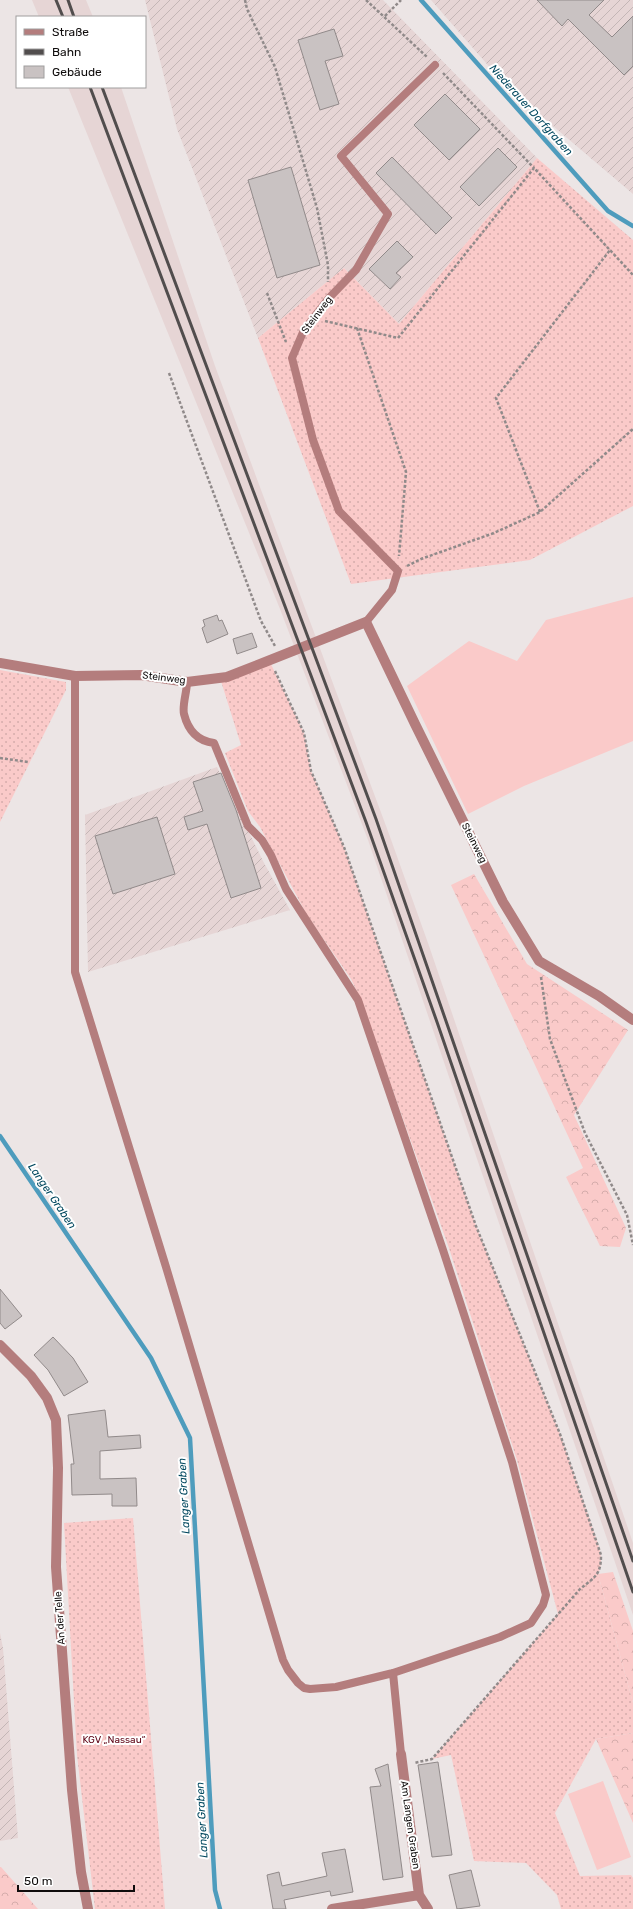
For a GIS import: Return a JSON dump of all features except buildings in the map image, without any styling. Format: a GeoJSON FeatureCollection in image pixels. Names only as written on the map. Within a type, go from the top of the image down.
{"type":"FeatureCollection","features":[{"type":"Feature","properties":{"kind":"street","name":"Steinweg"},"geometry":{"type":"LineString","coordinates":[[0,663],[75,676],[141,675],[187,682],[227,677],[279,655],[366,622],[504,902],[539,961],[599,996],[633,1020]]}},
{"type":"Feature","properties":{"kind":"street","name":"An der Telle"},"geometry":{"type":"LineString","coordinates":[[0,1345],[32,1376],[47,1398],[56,1420],[58,1468],[56,1567],[72,1790],[81,1872],[88,1909]]}},
{"type":"Feature","properties":{"kind":"street","name":"Am Langen Graben"},"geometry":{"type":"LineString","coordinates":[[401,1754],[419,1895],[428,1909]]}},
{"type":"Feature","properties":{"kind":"street"},"geometry":{"type":"LineString","coordinates":[[332,1909],[419,1895]]}},
{"type":"Feature","properties":{"kind":"lane","name":"Steinweg"},"geometry":{"type":"LineString","coordinates":[[292,358],[304,330],[329,298],[356,270],[388,214],[341,156],[435,65]]}},
{"type":"Feature","properties":{"kind":"lane"},"geometry":{"type":"LineString","coordinates":[[292,358],[313,440],[339,511],[398,571],[392,590],[366,622]]}},
{"type":"Feature","properties":{"kind":"lane"},"geometry":{"type":"LineString","coordinates":[[75,676],[76,972],[283,1660],[288,1670],[304,1688],[321,1689],[336,1687],[393,1673],[500,1637],[531,1623],[543,1605],[546,1595],[512,1462],[443,1250],[358,1000],[286,889],[271,855],[262,840],[248,826],[214,742],[205,742],[193,734],[184,713],[187,682]]}},
{"type":"Feature","properties":{"kind":"lane"},"geometry":{"type":"LineString","coordinates":[[393,1673],[401,1754]]}},
{"type":"Feature","properties":{"kind":"path"},"geometry":{"type":"LineString","coordinates":[[245,0],[247,9],[275,67],[317,208],[328,265],[329,298]]}},
{"type":"Feature","properties":{"kind":"path"},"geometry":{"type":"LineString","coordinates":[[366,0],[385,16],[435,65],[534,168],[633,275]]}},
{"type":"Feature","properties":{"kind":"path"},"geometry":{"type":"LineString","coordinates":[[385,16],[401,0]]}},
{"type":"Feature","properties":{"kind":"path"},"geometry":{"type":"LineString","coordinates":[[313,318],[398,338],[534,168]]}},
{"type":"Feature","properties":{"kind":"path"},"geometry":{"type":"LineString","coordinates":[[540,512],[496,398],[610,250]]}},
{"type":"Feature","properties":{"kind":"path"},"geometry":{"type":"LineString","coordinates":[[267,293],[292,358]]}},
{"type":"Feature","properties":{"kind":"path"},"geometry":{"type":"LineString","coordinates":[[357,328],[406,472],[398,571]]}},
{"type":"Feature","properties":{"kind":"path"},"geometry":{"type":"LineString","coordinates":[[169,373],[262,621],[279,655]]}},
{"type":"Feature","properties":{"kind":"path"},"geometry":{"type":"LineString","coordinates":[[398,571],[421,559],[494,533],[540,512],[633,429]]}},
{"type":"Feature","properties":{"kind":"path"},"geometry":{"type":"LineString","coordinates":[[269,660],[304,733],[311,770],[344,847],[476,1226],[560,1434],[601,1555],[601,1568],[598,1574],[580,1589],[432,1759],[402,1765]]}},
{"type":"Feature","properties":{"kind":"path"},"geometry":{"type":"LineString","coordinates":[[0,758],[28,762]]}},
{"type":"Feature","properties":{"kind":"path"},"geometry":{"type":"LineString","coordinates":[[539,961],[550,1039],[585,1133],[627,1215],[633,1245]]}},
{"type":"Feature","properties":{"kind":"shaded area"},"geometry":{"type":"Polygon","coordinates":[[[32,0],[86,0],[93,16],[39,16],[32,0]]]}},
{"type":"Feature","properties":{"kind":"shaded area"},"geometry":{"type":"Polygon","coordinates":[[[145,0],[383,0],[537,158],[399,324],[344,268],[258,338],[177,129],[145,0]]]}},
{"type":"Feature","properties":{"kind":"shaded area"},"geometry":{"type":"Polygon","coordinates":[[[431,0],[633,0],[633,194],[507,87],[431,0]]]}},
{"type":"Feature","properties":{"kind":"shaded area"},"geometry":{"type":"Polygon","coordinates":[[[68,88],[121,88],[215,366],[428,943],[633,1543],[633,1615],[368,840],[280,609],[68,88]]]}},
{"type":"Feature","properties":{"kind":"shaded area"},"geometry":{"type":"Polygon","coordinates":[[[217,767],[263,861],[290,910],[88,972],[85,815],[217,767]]]}},
{"type":"Feature","properties":{"kind":"shaded area"},"geometry":{"type":"Polygon","coordinates":[[[0,1633],[3,1648],[18,1838],[0,1841],[0,1633]]]}},
{"type":"Feature","properties":{"kind":"green space"},"geometry":{"type":"Polygon","coordinates":[[[537,158],[633,240],[633,506],[530,560],[351,584],[258,338],[344,268],[399,324],[537,158]]]}},
{"type":"Feature","properties":{"kind":"green space"},"geometry":{"type":"Polygon","coordinates":[[[633,597],[633,741],[524,786],[468,814],[407,686],[469,641],[517,661],[546,620],[633,597]]]}},
{"type":"Feature","properties":{"kind":"green space"},"geometry":{"type":"Polygon","coordinates":[[[269,660],[304,733],[311,771],[344,847],[476,1226],[560,1434],[598,1545],[601,1562],[598,1574],[633,1703],[633,1733],[596,1739],[555,1813],[580,1876],[631,1875],[633,1878],[633,1909],[561,1909],[557,1895],[526,1863],[474,1861],[451,1755],[432,1759],[558,1614],[517,1460],[449,1248],[360,998],[351,979],[307,915],[260,827],[248,811],[225,753],[241,745],[220,678],[269,660]]]}},
{"type":"Feature","properties":{"kind":"green space"},"geometry":{"type":"Polygon","coordinates":[[[0,670],[66,682],[66,690],[0,822],[0,670]]]}},
{"type":"Feature","properties":{"kind":"green space"},"geometry":{"type":"Polygon","coordinates":[[[474,874],[527,964],[628,1030],[574,1115],[626,1228],[620,1247],[600,1246],[566,1177],[583,1168],[451,885],[474,874]]]}},
{"type":"Feature","properties":{"kind":"green space","name":"KGV „Nassau“"},"geometry":{"type":"Polygon","coordinates":[[[133,1518],[165,1909],[95,1909],[77,1755],[64,1523],[133,1518]]]}},
{"type":"Feature","properties":{"kind":"green space"},"geometry":{"type":"Polygon","coordinates":[[[613,1572],[633,1631],[633,1703],[598,1574],[613,1572]]]}},
{"type":"Feature","properties":{"kind":"green space"},"geometry":{"type":"Polygon","coordinates":[[[633,1733],[633,1823],[596,1739],[633,1733]]]}},
{"type":"Feature","properties":{"kind":"green space"},"geometry":{"type":"Polygon","coordinates":[[[603,1781],[631,1857],[597,1870],[568,1794],[603,1781]]]}},
{"type":"Feature","properties":{"kind":"green space"},"geometry":{"type":"Polygon","coordinates":[[[1,1867],[38,1909],[0,1909],[1,1867]]]}},
{"type":"Feature","properties":{"kind":"waterway","name":"Niederauer Dorfgraben"},"geometry":{"type":"LineString","coordinates":[[421,0],[608,211],[633,226]]}},
{"type":"Feature","properties":{"kind":"waterway","name":"Langer Graben"},"geometry":{"type":"LineString","coordinates":[[0,1136],[151,1358],[190,1438],[215,1890],[220,1909]]}},
{"type":"Feature","properties":{"kind":"railway"},"geometry":{"type":"LineString","coordinates":[[56,0],[63,16]]}},
{"type":"Feature","properties":{"kind":"railway"},"geometry":{"type":"LineString","coordinates":[[68,0],[74,16]]}},
{"type":"Feature","properties":{"kind":"railway"},"geometry":{"type":"LineString","coordinates":[[90,88],[366,822],[437,1022],[633,1592]]}},
{"type":"Feature","properties":{"kind":"railway"},"geometry":{"type":"LineString","coordinates":[[102,88],[376,819],[633,1561]]}}]}
